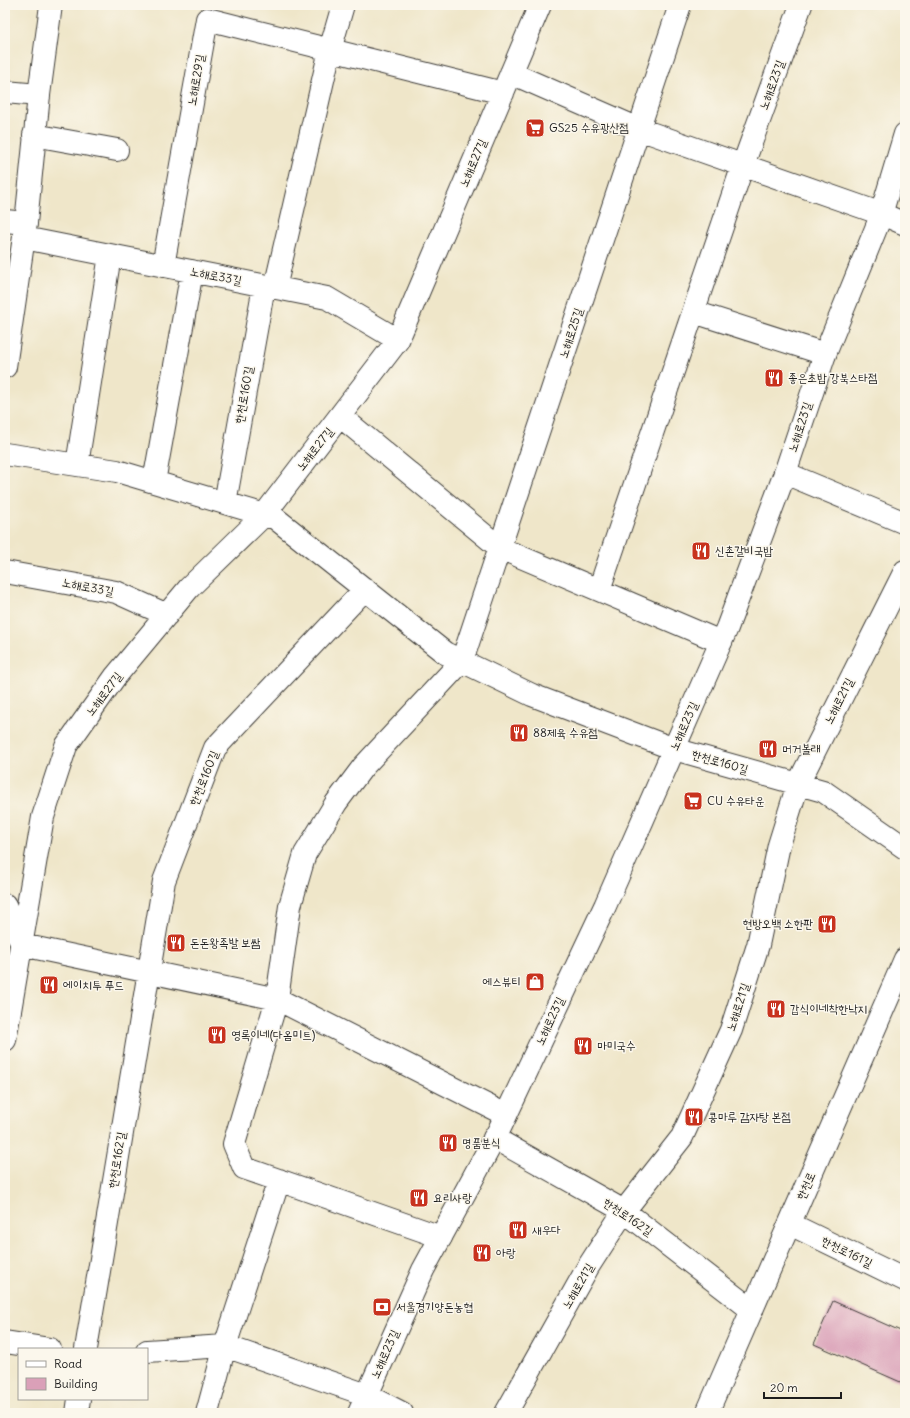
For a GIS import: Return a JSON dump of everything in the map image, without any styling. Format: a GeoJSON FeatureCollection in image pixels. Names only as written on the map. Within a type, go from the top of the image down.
{"type":"FeatureCollection","features":[{"type":"Feature","properties":{"kind":"street"},"geometry":{"type":"LineString","coordinates":[[5,367],[18,227],[34,135],[38,95],[51,5]]}},
{"type":"Feature","properties":{"kind":"street"},"geometry":{"type":"LineString","coordinates":[[269,287],[343,5]]}},
{"type":"Feature","properties":{"kind":"street","name":"노해로25길"},"geometry":{"type":"LineString","coordinates":[[462,661],[680,5]]}},
{"type":"Feature","properties":{"kind":"street","name":"노해로23길"},"geometry":{"type":"LineString","coordinates":[[694,312],[743,165],[801,5]]}},
{"type":"Feature","properties":{"kind":"street","name":"노해로27길"},"geometry":{"type":"LineString","coordinates":[[5,1040],[43,817],[66,746],[115,677],[189,588],[264,515],[398,340],[538,6]]}},
{"type":"Feature","properties":{"kind":"street","name":"노해로29길"},"geometry":{"type":"LineString","coordinates":[[163,266],[207,19],[330,50],[507,83]]}},
{"type":"Feature","properties":{"kind":"street"},"geometry":{"type":"LineString","coordinates":[[507,83],[882,214],[905,224]]}},
{"type":"Feature","properties":{"kind":"street"},"geometry":{"type":"LineString","coordinates":[[5,92],[38,95]]}},
{"type":"Feature","properties":{"kind":"street","name":"노해로23길"},"geometry":{"type":"LineString","coordinates":[[363,1404],[423,1270],[506,1115],[605,906],[721,642],[785,473],[825,354],[882,214],[905,134]]}},
{"type":"Feature","properties":{"kind":"street"},"geometry":{"type":"LineString","coordinates":[[34,135],[117,150]]}},
{"type":"Feature","properties":{"kind":"street","name":"노해로33길"},"geometry":{"type":"LineString","coordinates":[[18,227],[110,255],[327,298],[398,340]]}},
{"type":"Feature","properties":{"kind":"street"},"geometry":{"type":"LineString","coordinates":[[76,465],[110,255]]}},
{"type":"Feature","properties":{"kind":"street"},"geometry":{"type":"LineString","coordinates":[[154,482],[192,271]]}},
{"type":"Feature","properties":{"kind":"street","name":"한천로160길"},"geometry":{"type":"LineString","coordinates":[[225,503],[269,287]]}},
{"type":"Feature","properties":{"kind":"street"},"geometry":{"type":"LineString","coordinates":[[599,590],[694,312],[825,354]]}},
{"type":"Feature","properties":{"kind":"street","name":"노해로27길"},"geometry":{"type":"LineString","coordinates":[[340,416],[500,548]]}},
{"type":"Feature","properties":{"kind":"street","name":"한천로160길"},"geometry":{"type":"LineString","coordinates":[[5,454],[117,471],[275,518],[445,653],[532,695],[674,749],[823,791],[905,848]]}},
{"type":"Feature","properties":{"kind":"street"},"geometry":{"type":"LineString","coordinates":[[785,473],[905,523]]}},
{"type":"Feature","properties":{"kind":"street"},"geometry":{"type":"LineString","coordinates":[[500,548],[721,642]]}},
{"type":"Feature","properties":{"kind":"street","name":"노해로21길"},"geometry":{"type":"LineString","coordinates":[[506,1413],[588,1268],[624,1211],[682,1137],[731,1030],[758,945],[779,845],[798,784],[905,571]]}},
{"type":"Feature","properties":{"kind":"street","name":"노해로33길"},"geometry":{"type":"LineString","coordinates":[[5,572],[116,592],[167,615]]}},
{"type":"Feature","properties":{"kind":"street","name":"한천로160길"},"geometry":{"type":"LineString","coordinates":[[148,972],[164,881],[215,748],[365,589]]}},
{"type":"Feature","properties":{"kind":"street"},"geometry":{"type":"LineString","coordinates":[[441,1237],[244,1168],[234,1144],[277,999],[290,906],[305,854],[336,803],[363,767],[462,661]]}},
{"type":"Feature","properties":{"kind":"street"},"geometry":{"type":"LineString","coordinates":[[5,905],[22,945],[277,999],[506,1115]]}},
{"type":"Feature","properties":{"kind":"street","name":"한천로"},"geometry":{"type":"LineString","coordinates":[[707,1413],[905,959]]}},
{"type":"Feature","properties":{"kind":"street","name":"한천로162길"},"geometry":{"type":"LineString","coordinates":[[86,1348],[148,972]]}},
{"type":"Feature","properties":{"kind":"street","name":"한천로162길"},"geometry":{"type":"LineString","coordinates":[[494,1138],[624,1211],[752,1310]]}},
{"type":"Feature","properties":{"kind":"street"},"geometry":{"type":"LineString","coordinates":[[207,1413],[225,1346],[279,1180]]}},
{"type":"Feature","properties":{"kind":"street","name":"한천로161길"},"geometry":{"type":"LineString","coordinates":[[790,1224],[905,1280]]}},
{"type":"Feature","properties":{"kind":"street"},"geometry":{"type":"LineString","coordinates":[[5,1342],[44,1348]]}},
{"type":"Feature","properties":{"kind":"street"},"geometry":{"type":"LineString","coordinates":[[148,1350],[225,1346],[363,1404],[402,1413]]}},
{"type":"Feature","properties":{"kind":"street"},"geometry":{"type":"LineString","coordinates":[[77,1413],[79,1400]]}},
{"type":"Feature","properties":{"kind":"building"},"geometry":{"type":"Polygon","coordinates":[[[833,1301],[905,1333],[905,1384],[814,1344],[833,1301]]]}},
{"type":"Feature","properties":{"kind":"place","name":"GS25 수유광산점"},"geometry":{"type":"Point","coordinates":[535,128]}},
{"type":"Feature","properties":{"kind":"place","name":"좋은초밥 강북스타점"},"geometry":{"type":"Point","coordinates":[774,378]}},
{"type":"Feature","properties":{"kind":"place","name":"신촌갈비국밥"},"geometry":{"type":"Point","coordinates":[701,551]}},
{"type":"Feature","properties":{"kind":"place","name":"88제육 수유점"},"geometry":{"type":"Point","coordinates":[519,733]}},
{"type":"Feature","properties":{"kind":"place","name":"머거볼래"},"geometry":{"type":"Point","coordinates":[768,749]}},
{"type":"Feature","properties":{"kind":"place","name":"CU 수유타운"},"geometry":{"type":"Point","coordinates":[693,801]}},
{"type":"Feature","properties":{"kind":"place","name":"현방오백 소한판"},"geometry":{"type":"Point","coordinates":[827,924]}},
{"type":"Feature","properties":{"kind":"place","name":"돈돈왕족발 보쌈"},"geometry":{"type":"Point","coordinates":[176,943]}},
{"type":"Feature","properties":{"kind":"place","name":"에스뷰티"},"geometry":{"type":"Point","coordinates":[535,982]}},
{"type":"Feature","properties":{"kind":"place","name":"에이치투 푸드"},"geometry":{"type":"Point","coordinates":[49,985]}},
{"type":"Feature","properties":{"kind":"place","name":"갑식이네착한낙지"},"geometry":{"type":"Point","coordinates":[776,1009]}},
{"type":"Feature","properties":{"kind":"place","name":"영록이네(다옴미트)"},"geometry":{"type":"Point","coordinates":[217,1035]}},
{"type":"Feature","properties":{"kind":"place","name":"마미국수"},"geometry":{"type":"Point","coordinates":[583,1046]}},
{"type":"Feature","properties":{"kind":"place","name":"콩마루 감자탕 본점"},"geometry":{"type":"Point","coordinates":[694,1117]}},
{"type":"Feature","properties":{"kind":"place","name":"명품분식"},"geometry":{"type":"Point","coordinates":[448,1143]}},
{"type":"Feature","properties":{"kind":"place","name":"요리사랑"},"geometry":{"type":"Point","coordinates":[419,1198]}},
{"type":"Feature","properties":{"kind":"place","name":"새우다"},"geometry":{"type":"Point","coordinates":[518,1230]}},
{"type":"Feature","properties":{"kind":"place","name":"아랑"},"geometry":{"type":"Point","coordinates":[482,1253]}},
{"type":"Feature","properties":{"kind":"place","name":"서울경기양돈농협"},"geometry":{"type":"Point","coordinates":[382,1307]}}]}
